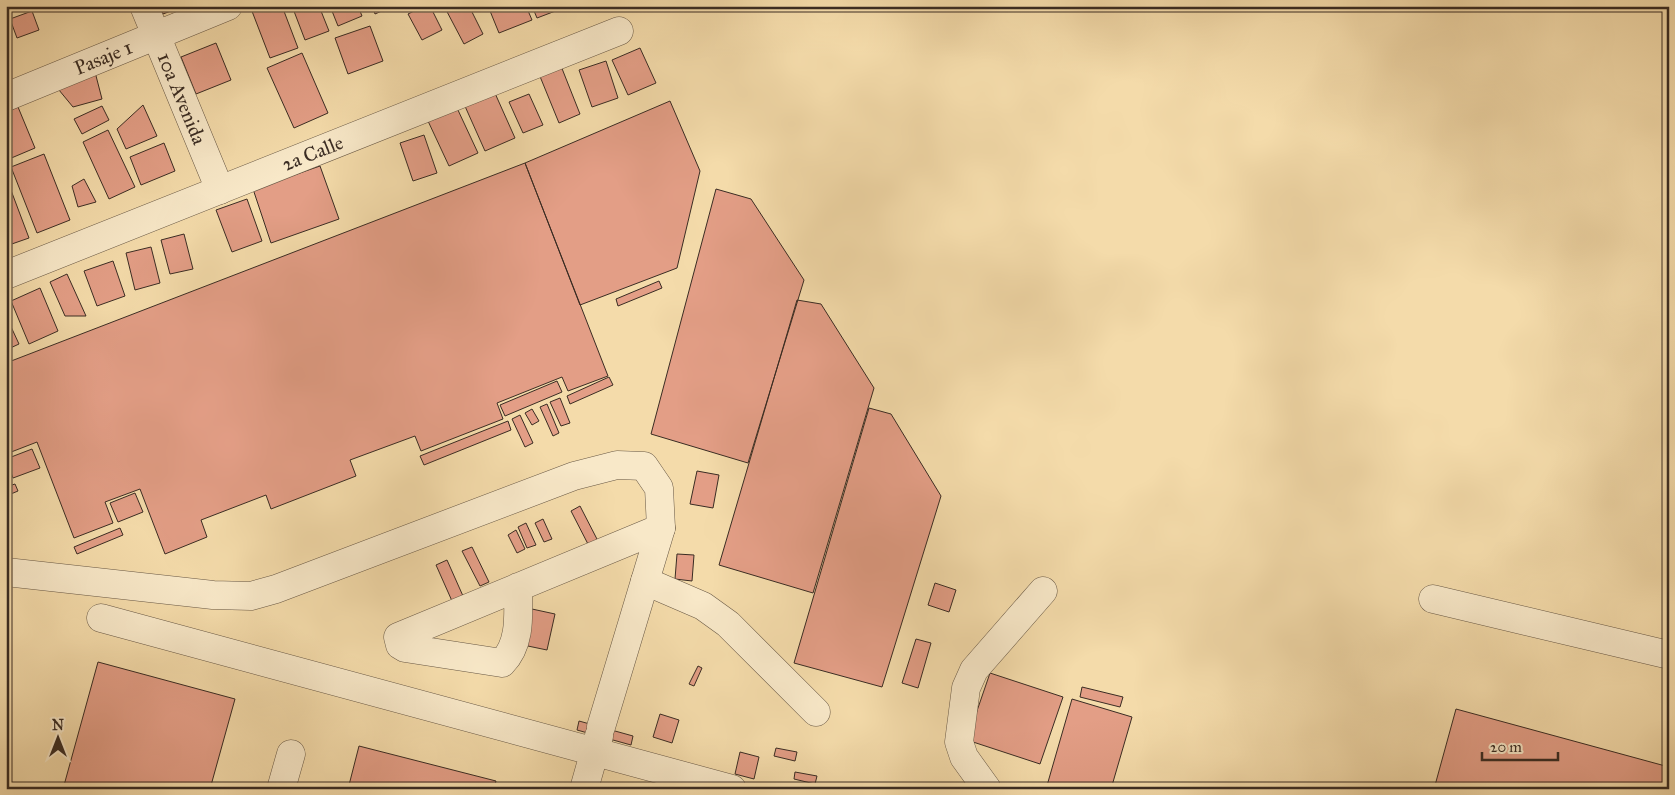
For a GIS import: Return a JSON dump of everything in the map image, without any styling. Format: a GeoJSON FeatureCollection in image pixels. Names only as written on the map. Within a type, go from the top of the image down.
{"type":"FeatureCollection","features":[{"type":"Feature","properties":{"kind":"street","name":"10a Avenida"},"geometry":{"type":"LineString","coordinates":[[144,6],[220,190]]}},
{"type":"Feature","properties":{"kind":"street","name":"Pasaje 1"},"geometry":{"type":"LineString","coordinates":[[6,97],[228,6]]}},
{"type":"Feature","properties":{"kind":"street","name":"2a Calle"},"geometry":{"type":"LineString","coordinates":[[6,275],[619,31]]}},
{"type":"Feature","properties":{"kind":"street"},"geometry":{"type":"LineString","coordinates":[[6,572],[213,595],[251,596],[276,589],[574,476],[617,465],[644,466],[659,488],[662,528],[584,789]]}},
{"type":"Feature","properties":{"kind":"street"},"geometry":{"type":"LineString","coordinates":[[518,587],[662,528]]}},
{"type":"Feature","properties":{"kind":"street"},"geometry":{"type":"LineString","coordinates":[[645,581],[703,606],[728,624],[816,712]]}},
{"type":"Feature","properties":{"kind":"street"},"geometry":{"type":"LineString","coordinates":[[987,789],[964,757],[960,742],[966,688],[974,670],[1043,592]]}},
{"type":"Feature","properties":{"kind":"street"},"geometry":{"type":"LineString","coordinates":[[1432,599],[1669,656]]}},
{"type":"Feature","properties":{"kind":"street"},"geometry":{"type":"LineString","coordinates":[[101,618],[598,738],[732,789]]}},
{"type":"Feature","properties":{"kind":"street"},"geometry":{"type":"LineString","coordinates":[[281,789],[291,754]]}},
{"type":"Feature","properties":{"kind":"building"},"geometry":{"type":"Polygon","coordinates":[[[160,6],[184,6],[163,14],[160,6]]]}},
{"type":"Feature","properties":{"kind":"building"},"geometry":{"type":"Polygon","coordinates":[[[250,6],[282,6],[298,48],[270,58],[250,6]]]}},
{"type":"Feature","properties":{"kind":"building"},"geometry":{"type":"Polygon","coordinates":[[[292,6],[319,6],[329,31],[305,40],[292,6]]]}},
{"type":"Feature","properties":{"kind":"building"},"geometry":{"type":"Polygon","coordinates":[[[330,6],[358,6],[362,16],[338,26],[330,6]]]}},
{"type":"Feature","properties":{"kind":"building"},"geometry":{"type":"Polygon","coordinates":[[[372,6],[393,6],[375,14],[372,6]]]}},
{"type":"Feature","properties":{"kind":"building"},"geometry":{"type":"Polygon","coordinates":[[[424,6],[430,6],[442,30],[422,40],[408,14],[424,6]]]}},
{"type":"Feature","properties":{"kind":"building"},"geometry":{"type":"Polygon","coordinates":[[[444,6],[469,6],[483,34],[464,44],[444,6]]]}},
{"type":"Feature","properties":{"kind":"building"},"geometry":{"type":"Polygon","coordinates":[[[488,6],[526,6],[532,20],[499,33],[488,6]]]}},
{"type":"Feature","properties":{"kind":"building"},"geometry":{"type":"Polygon","coordinates":[[[532,6],[566,6],[566,7],[537,18],[532,6]]]}},
{"type":"Feature","properties":{"kind":"building"},"geometry":{"type":"Polygon","coordinates":[[[32,11],[39,30],[17,38],[10,19],[32,11]]]}},
{"type":"Feature","properties":{"kind":"building"},"geometry":{"type":"Polygon","coordinates":[[[370,26],[383,61],[348,74],[335,38],[370,26]]]}},
{"type":"Feature","properties":{"kind":"building"},"geometry":{"type":"Polygon","coordinates":[[[216,43],[231,80],[196,94],[181,57],[216,43]]]}},
{"type":"Feature","properties":{"kind":"building"},"geometry":{"type":"Polygon","coordinates":[[[640,48],[656,83],[628,95],[612,60],[640,48]]]}},
{"type":"Feature","properties":{"kind":"building"},"geometry":{"type":"Polygon","coordinates":[[[302,53],[328,113],[294,128],[267,68],[302,53]]]}},
{"type":"Feature","properties":{"kind":"building"},"geometry":{"type":"Polygon","coordinates":[[[606,61],[618,98],[592,107],[579,70],[606,61]]]}},
{"type":"Feature","properties":{"kind":"building"},"geometry":{"type":"Polygon","coordinates":[[[561,66],[580,114],[559,123],[539,74],[561,66]]]}},
{"type":"Feature","properties":{"kind":"building"},"geometry":{"type":"Polygon","coordinates":[[[6,67],[11,79],[6,81],[6,67]]]}},
{"type":"Feature","properties":{"kind":"building"},"geometry":{"type":"Polygon","coordinates":[[[95,72],[102,99],[73,107],[54,84],[95,72]]]}},
{"type":"Feature","properties":{"kind":"building"},"geometry":{"type":"Polygon","coordinates":[[[494,91],[515,138],[485,151],[464,104],[494,91]]]}},
{"type":"Feature","properties":{"kind":"building"},"geometry":{"type":"Polygon","coordinates":[[[529,94],[543,125],[523,133],[509,102],[529,94]]]}},
{"type":"Feature","properties":{"kind":"building"},"geometry":{"type":"Polygon","coordinates":[[[670,101],[700,171],[677,268],[580,305],[525,163],[670,101]]]}},
{"type":"Feature","properties":{"kind":"building"},"geometry":{"type":"Polygon","coordinates":[[[143,105],[157,136],[126,149],[117,129],[143,105]]]}},
{"type":"Feature","properties":{"kind":"building"},"geometry":{"type":"Polygon","coordinates":[[[102,106],[109,120],[82,134],[74,119],[102,106]]]}},
{"type":"Feature","properties":{"kind":"building"},"geometry":{"type":"Polygon","coordinates":[[[18,107],[35,148],[9,159],[6,153],[6,112],[18,107]]]}},
{"type":"Feature","properties":{"kind":"building"},"geometry":{"type":"Polygon","coordinates":[[[457,108],[478,153],[449,166],[428,121],[457,108]]]}},
{"type":"Feature","properties":{"kind":"building"},"geometry":{"type":"Polygon","coordinates":[[[108,130],[135,187],[109,199],[83,142],[108,130]]]}},
{"type":"Feature","properties":{"kind":"building"},"geometry":{"type":"Polygon","coordinates":[[[424,135],[437,173],[413,181],[400,143],[424,135]]]}},
{"type":"Feature","properties":{"kind":"building"},"geometry":{"type":"Polygon","coordinates":[[[164,143],[175,171],[141,185],[130,157],[164,143]]]}},
{"type":"Feature","properties":{"kind":"building"},"geometry":{"type":"Polygon","coordinates":[[[44,154],[70,220],[37,233],[11,167],[44,154]]]}},
{"type":"Feature","properties":{"kind":"building"},"geometry":{"type":"Polygon","coordinates":[[[525,163],[608,376],[568,391],[562,377],[497,403],[503,419],[421,451],[415,436],[350,460],[356,476],[271,509],[266,495],[201,520],[207,537],[165,554],[140,489],[105,502],[113,523],[74,538],[37,442],[6,454],[6,363],[525,163]]]}},
{"type":"Feature","properties":{"kind":"building"},"geometry":{"type":"Polygon","coordinates":[[[320,166],[339,219],[271,243],[253,189],[320,166]]]}},
{"type":"Feature","properties":{"kind":"building"},"geometry":{"type":"Polygon","coordinates":[[[6,177],[29,238],[6,246],[6,177]]]}},
{"type":"Feature","properties":{"kind":"building"},"geometry":{"type":"Polygon","coordinates":[[[84,179],[96,202],[78,207],[72,186],[84,179]]]}},
{"type":"Feature","properties":{"kind":"building"},"geometry":{"type":"Polygon","coordinates":[[[716,189],[751,199],[804,280],[748,463],[651,434],[716,189]]]}},
{"type":"Feature","properties":{"kind":"building"},"geometry":{"type":"Polygon","coordinates":[[[247,199],[262,241],[232,252],[216,210],[247,199]]]}},
{"type":"Feature","properties":{"kind":"building"},"geometry":{"type":"Polygon","coordinates":[[[184,234],[193,269],[170,274],[161,240],[184,234]]]}},
{"type":"Feature","properties":{"kind":"building"},"geometry":{"type":"Polygon","coordinates":[[[151,247],[160,283],[135,290],[126,253],[151,247]]]}},
{"type":"Feature","properties":{"kind":"building"},"geometry":{"type":"Polygon","coordinates":[[[113,261],[125,296],[97,306],[84,271],[113,261]]]}},
{"type":"Feature","properties":{"kind":"building"},"geometry":{"type":"Polygon","coordinates":[[[67,274],[86,316],[65,316],[50,282],[67,274]]]}},
{"type":"Feature","properties":{"kind":"building"},"geometry":{"type":"Polygon","coordinates":[[[659,281],[662,288],[618,306],[616,299],[659,281]]]}},
{"type":"Feature","properties":{"kind":"building"},"geometry":{"type":"Polygon","coordinates":[[[40,288],[58,331],[29,344],[11,301],[40,288]]]}},
{"type":"Feature","properties":{"kind":"building"},"geometry":{"type":"Polygon","coordinates":[[[797,300],[821,304],[874,388],[813,593],[719,565],[797,300]]]}},
{"type":"Feature","properties":{"kind":"building"},"geometry":{"type":"Polygon","coordinates":[[[6,316],[19,344],[6,350],[6,316]]]}},
{"type":"Feature","properties":{"kind":"building"},"geometry":{"type":"Polygon","coordinates":[[[609,377],[613,385],[570,404],[567,396],[609,377]]]}},
{"type":"Feature","properties":{"kind":"building"},"geometry":{"type":"Polygon","coordinates":[[[557,381],[562,392],[505,416],[500,405],[557,381]]]}},
{"type":"Feature","properties":{"kind":"building"},"geometry":{"type":"Polygon","coordinates":[[[560,398],[570,423],[561,426],[550,402],[560,398]]]}},
{"type":"Feature","properties":{"kind":"building"},"geometry":{"type":"Polygon","coordinates":[[[547,404],[559,433],[553,436],[540,407],[547,404]]]}},
{"type":"Feature","properties":{"kind":"building"},"geometry":{"type":"Polygon","coordinates":[[[869,408],[891,414],[941,496],[882,687],[794,663],[869,408]]]}},
{"type":"Feature","properties":{"kind":"building"},"geometry":{"type":"Polygon","coordinates":[[[532,409],[539,421],[532,425],[525,413],[532,409]]]}},
{"type":"Feature","properties":{"kind":"building"},"geometry":{"type":"Polygon","coordinates":[[[520,415],[533,443],[525,447],[512,419],[520,415]]]}},
{"type":"Feature","properties":{"kind":"building"},"geometry":{"type":"Polygon","coordinates":[[[508,421],[511,430],[424,465],[420,456],[508,421]]]}},
{"type":"Feature","properties":{"kind":"building"},"geometry":{"type":"Polygon","coordinates":[[[32,449],[40,468],[13,478],[6,459],[32,449]]]}},
{"type":"Feature","properties":{"kind":"building"},"geometry":{"type":"Polygon","coordinates":[[[697,471],[719,475],[713,508],[690,504],[697,471]]]}},
{"type":"Feature","properties":{"kind":"building"},"geometry":{"type":"Polygon","coordinates":[[[15,484],[18,491],[6,496],[6,487],[15,484]]]}},
{"type":"Feature","properties":{"kind":"building"},"geometry":{"type":"Polygon","coordinates":[[[135,493],[143,512],[118,522],[110,503],[135,493]]]}},
{"type":"Feature","properties":{"kind":"building"},"geometry":{"type":"Polygon","coordinates":[[[580,506],[599,543],[590,548],[571,511],[580,506]]]}},
{"type":"Feature","properties":{"kind":"building"},"geometry":{"type":"Polygon","coordinates":[[[543,519],[552,539],[544,542],[535,523],[543,519]]]}},
{"type":"Feature","properties":{"kind":"building"},"geometry":{"type":"Polygon","coordinates":[[[526,523],[536,545],[527,548],[518,527],[526,523]]]}},
{"type":"Feature","properties":{"kind":"building"},"geometry":{"type":"Polygon","coordinates":[[[120,528],[123,535],[77,554],[74,547],[120,528]]]}},
{"type":"Feature","properties":{"kind":"building"},"geometry":{"type":"Polygon","coordinates":[[[516,530],[525,549],[517,553],[508,535],[516,530]]]}},
{"type":"Feature","properties":{"kind":"building"},"geometry":{"type":"Polygon","coordinates":[[[472,547],[489,582],[480,586],[462,551],[472,547]]]}},
{"type":"Feature","properties":{"kind":"building"},"geometry":{"type":"Polygon","coordinates":[[[677,554],[694,555],[692,581],[675,579],[677,554]]]}},
{"type":"Feature","properties":{"kind":"building"},"geometry":{"type":"Polygon","coordinates":[[[447,560],[467,605],[456,610],[436,565],[447,560]]]}},
{"type":"Feature","properties":{"kind":"building"},"geometry":{"type":"Polygon","coordinates":[[[935,583],[956,590],[949,612],[928,605],[935,583]]]}},
{"type":"Feature","properties":{"kind":"building"},"geometry":{"type":"Polygon","coordinates":[[[532,609],[555,614],[547,650],[523,645],[532,609]]]}},
{"type":"Feature","properties":{"kind":"building"},"geometry":{"type":"Polygon","coordinates":[[[916,639],[931,643],[918,688],[902,683],[916,639]]]}},
{"type":"Feature","properties":{"kind":"building"},"geometry":{"type":"Polygon","coordinates":[[[98,662],[235,699],[210,789],[63,789],[98,662]]]}},
{"type":"Feature","properties":{"kind":"building"},"geometry":{"type":"Polygon","coordinates":[[[698,666],[702,668],[694,686],[689,684],[698,666]]]}},
{"type":"Feature","properties":{"kind":"building"},"geometry":{"type":"Polygon","coordinates":[[[990,673],[1063,697],[1040,764],[967,740],[990,673]]]}},
{"type":"Feature","properties":{"kind":"building"},"geometry":{"type":"Polygon","coordinates":[[[1082,687],[1123,697],[1120,707],[1080,697],[1082,687]]]}},
{"type":"Feature","properties":{"kind":"building"},"geometry":{"type":"Polygon","coordinates":[[[1072,699],[1132,717],[1111,789],[1046,789],[1072,699]]]}},
{"type":"Feature","properties":{"kind":"building"},"geometry":{"type":"Polygon","coordinates":[[[1456,709],[1669,767],[1669,789],[1434,789],[1456,709]]]}},
{"type":"Feature","properties":{"kind":"building"},"geometry":{"type":"Polygon","coordinates":[[[660,714],[679,720],[672,743],[653,737],[660,714]]]}},
{"type":"Feature","properties":{"kind":"building"},"geometry":{"type":"Polygon","coordinates":[[[579,721],[633,736],[631,745],[577,730],[579,721]]]}},
{"type":"Feature","properties":{"kind":"building"},"geometry":{"type":"Polygon","coordinates":[[[359,746],[496,781],[494,789],[348,789],[359,746]]]}},
{"type":"Feature","properties":{"kind":"building"},"geometry":{"type":"Polygon","coordinates":[[[776,748],[797,752],[795,761],[774,756],[776,748]]]}},
{"type":"Feature","properties":{"kind":"building"},"geometry":{"type":"Polygon","coordinates":[[[740,752],[759,757],[754,779],[735,774],[740,752]]]}},
{"type":"Feature","properties":{"kind":"building"},"geometry":{"type":"Polygon","coordinates":[[[795,772],[817,776],[815,784],[794,779],[795,772]]]}}]}
